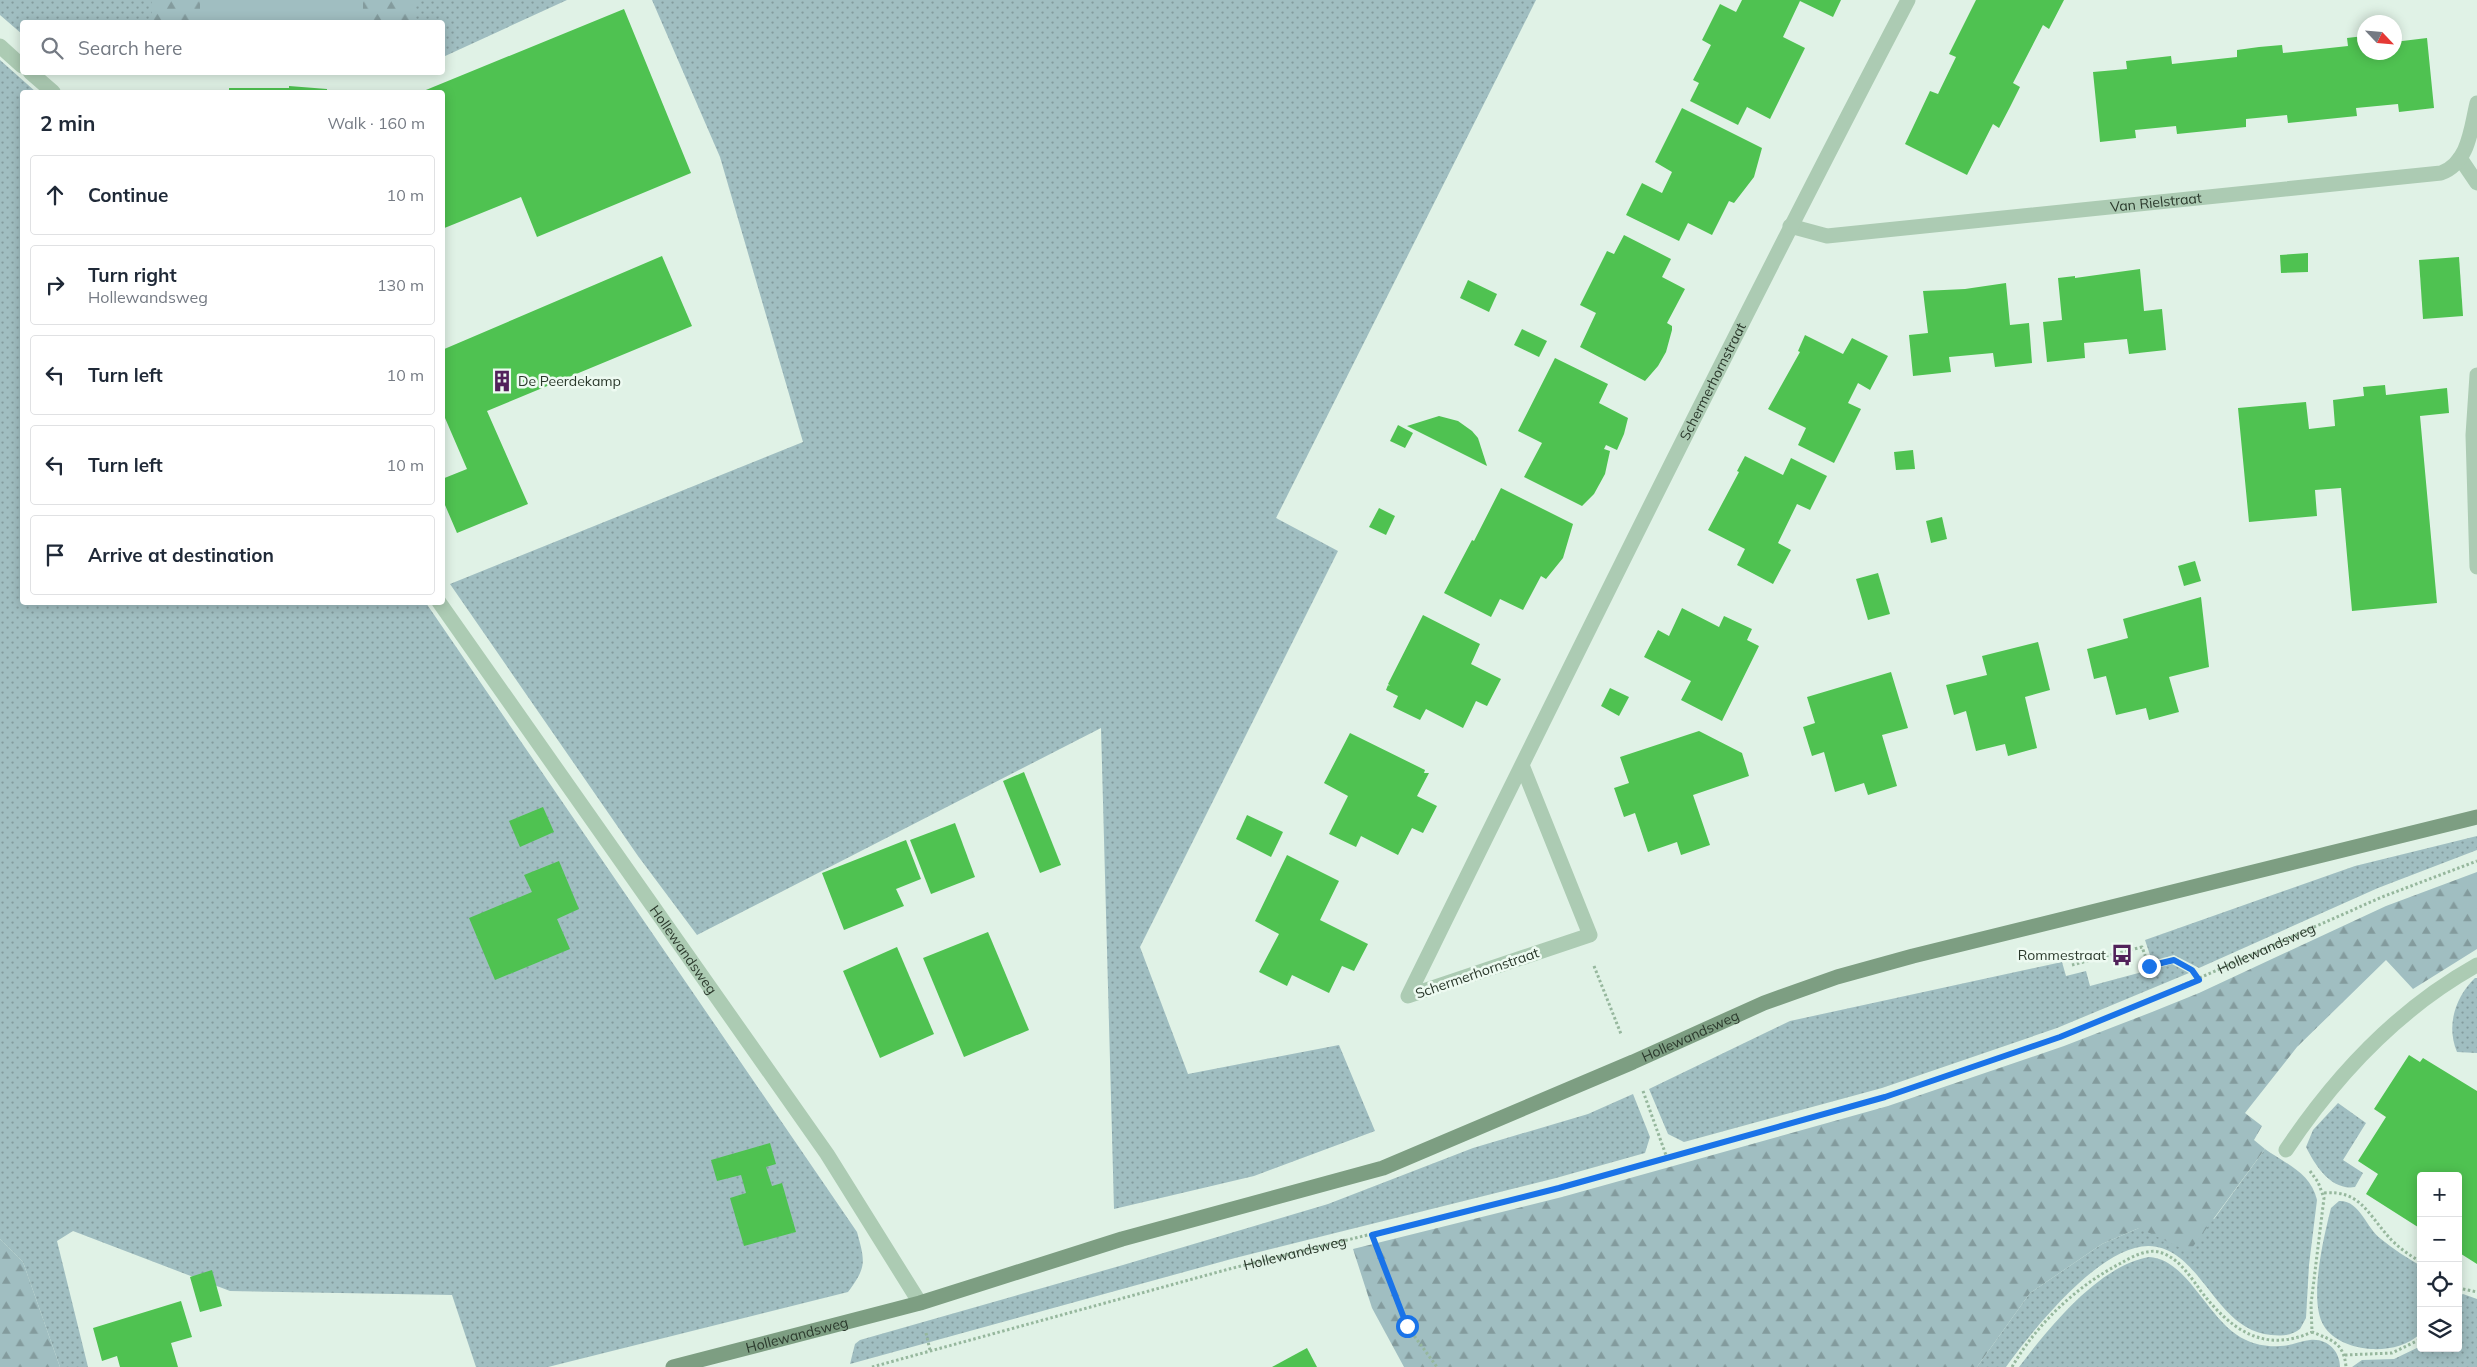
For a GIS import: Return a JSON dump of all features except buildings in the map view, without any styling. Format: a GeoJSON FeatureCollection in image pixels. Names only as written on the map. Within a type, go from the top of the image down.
{"type":"FeatureCollection","features":[{"type":"Feature","properties":{"kind":"main road","name":"Hollewandsweg"},"geometry":{"type":"LineString","coordinates":[[673,1367],[920,1303],[1122,1239],[1383,1168],[1764,1004],[1837,977],[1933,951],[2477,817]]}},
{"type":"Feature","properties":{"kind":"street","name":"Schermerhornstraat"},"geometry":{"type":"LineString","coordinates":[[1522,765],[1590,935],[1408,996],[1438,934],[1522,765],[1790,226],[1908,0]]}},
{"type":"Feature","properties":{"kind":"street"},"geometry":{"type":"LineString","coordinates":[[0,46],[20,64]]}},
{"type":"Feature","properties":{"kind":"street"},"geometry":{"type":"LineString","coordinates":[[33,75],[51,90]]}},
{"type":"Feature","properties":{"kind":"street","name":"Van Rielstraat"},"geometry":{"type":"LineString","coordinates":[[1790,226],[1828,236],[2441,173],[2455,165],[2467,145],[2477,103]]}},
{"type":"Feature","properties":{"kind":"street"},"geometry":{"type":"LineString","coordinates":[[2460,158],[2477,184]]}},
{"type":"Feature","properties":{"kind":"street"},"geometry":{"type":"LineString","coordinates":[[2477,375],[2473,434],[2477,567]]}},
{"type":"Feature","properties":{"kind":"street","name":"Hollewandsweg"},"geometry":{"type":"LineString","coordinates":[[441,605],[827,1154],[920,1303]]}},
{"type":"Feature","properties":{"kind":"street"},"geometry":{"type":"LineString","coordinates":[[2286,1150],[2314,1108],[2382,1033],[2421,1001],[2477,965]]}},
{"type":"Feature","properties":{"kind":"path","name":"Hollewandsweg"},"geometry":{"type":"LineString","coordinates":[[872,1367],[1229,1269],[1559,1188],[1885,1097],[2060,1037],[2199,980],[2382,897],[2477,861]]}},
{"type":"Feature","properties":{"kind":"path"},"geometry":{"type":"LineString","coordinates":[[2072,966],[2142,947],[2149,966],[2174,960],[2192,970],[2199,980]]}},
{"type":"Feature","properties":{"kind":"path"},"geometry":{"type":"LineString","coordinates":[[2286,1150],[2309,1170],[2323,1193],[2311,1304],[2312,1332]]}},
{"type":"Feature","properties":{"kind":"path"},"geometry":{"type":"LineString","coordinates":[[2323,1193],[2334,1192],[2357,1200],[2388,1236],[2417,1259]]}},
{"type":"Feature","properties":{"kind":"path"},"geometry":{"type":"LineString","coordinates":[[1372,1235],[1407,1326],[1437,1367]]}},
{"type":"Feature","properties":{"kind":"path"},"geometry":{"type":"LineString","coordinates":[[2012,1367],[2044,1324],[2070,1296],[2101,1273],[2132,1257],[2149,1252],[2160,1252],[2174,1260],[2186,1271],[2228,1322],[2247,1334],[2265,1340],[2284,1341],[2312,1332],[2337,1344],[2345,1355],[2346,1367]]}},
{"type":"Feature","properties":{"kind":"path"},"geometry":{"type":"LineString","coordinates":[[2462,1289],[2477,1292]]}},
{"type":"Feature","properties":{"kind":"path"},"geometry":{"type":"LineString","coordinates":[[2345,1355],[2392,1353],[2417,1341]]}},
{"type":"Feature","properties":{"kind":"green space"},"geometry":{"type":"Polygon","coordinates":[[[0,0],[152,0],[152,20],[20,20],[20,32],[0,15],[0,0]]]}},
{"type":"Feature","properties":{"kind":"green space"},"geometry":{"type":"Polygon","coordinates":[[[152,0],[200,0],[200,20],[152,20],[152,0]]]}},
{"type":"Feature","properties":{"kind":"green space"},"geometry":{"type":"Polygon","coordinates":[[[200,0],[363,0],[363,20],[200,20],[200,0]]]}},
{"type":"Feature","properties":{"kind":"green space"},"geometry":{"type":"Polygon","coordinates":[[[363,0],[414,0],[414,20],[363,20],[363,0]]]}},
{"type":"Feature","properties":{"kind":"green space"},"geometry":{"type":"Polygon","coordinates":[[[414,0],[567,0],[445,56],[445,20],[414,20],[414,0]]]}},
{"type":"Feature","properties":{"kind":"green space"},"geometry":{"type":"Polygon","coordinates":[[[652,0],[1536,0],[1276,518],[1338,551],[1140,947],[1188,1074],[1339,1045],[1375,1131],[1254,1176],[1114,1209],[1101,728],[697,935],[638,856],[450,584],[803,442],[720,157],[652,0]]]}},
{"type":"Feature","properties":{"kind":"green space"},"geometry":{"type":"Polygon","coordinates":[[[0,60],[34,90],[20,90],[20,605],[427,605],[857,1232],[862,1250],[863,1264],[859,1276],[848,1292],[548,1367],[476,1367],[452,1295],[230,1291],[73,1231],[57,1241],[88,1367],[60,1367],[23,1262],[0,1239],[0,60]]]}},
{"type":"Feature","properties":{"kind":"green space"},"geometry":{"type":"Polygon","coordinates":[[[2477,836],[2477,850],[2378,888],[2199,968],[2174,955],[2152,961],[2145,940],[2355,866],[2477,836]]]}},
{"type":"Feature","properties":{"kind":"green space"},"geometry":{"type":"Polygon","coordinates":[[[2477,872],[2477,949],[2413,989],[2386,960],[2297,1047],[2245,1113],[2262,1126],[2254,1140],[2265,1149],[2189,1252],[2139,1228],[2102,1244],[2030,1293],[1977,1367],[1404,1367],[1372,1308],[1353,1249],[1562,1197],[1888,1106],[2064,1046],[2152,1012],[2199,993],[2386,906],[2477,872]]]}},
{"type":"Feature","properties":{"kind":"green space"},"geometry":{"type":"Polygon","coordinates":[[[2062,962],[2066,976],[2086,971],[2090,986],[2172,964],[2189,973],[2057,1028],[1882,1088],[1684,1142],[1668,1134],[1649,1089],[1790,1021],[2062,962]]]}},
{"type":"Feature","properties":{"kind":"green space"},"geometry":{"type":"Polygon","coordinates":[[[2477,978],[2477,1053],[2457,1052],[2452,1032],[2454,1012],[2462,994],[2477,978]]]}},
{"type":"Feature","properties":{"kind":"green space"},"geometry":{"type":"Polygon","coordinates":[[[1633,1094],[1650,1137],[1645,1153],[1556,1178],[1235,1258],[850,1364],[855,1344],[860,1340],[1328,1204],[1473,1148],[1588,1114],[1633,1094]]]}},
{"type":"Feature","properties":{"kind":"green space"},"geometry":{"type":"Polygon","coordinates":[[[2338,1103],[2366,1123],[2343,1160],[2363,1173],[2355,1187],[2338,1185],[2331,1181],[2319,1169],[2306,1147],[2313,1130],[2338,1103]]]}},
{"type":"Feature","properties":{"kind":"green space"},"geometry":{"type":"Polygon","coordinates":[[[2265,1149],[2297,1170],[2309,1183],[2317,1200],[2309,1265],[2306,1318],[2300,1329],[2290,1334],[2279,1335],[2252,1330],[2235,1319],[2221,1305],[2182,1260],[2167,1250],[2149,1246],[2130,1249],[2110,1259],[2089,1274],[2032,1333],[2006,1367],[1977,1367],[2030,1293],[2102,1244],[2139,1228],[2214,1219],[2265,1149]]]}},
{"type":"Feature","properties":{"kind":"green space"},"geometry":{"type":"Polygon","coordinates":[[[2339,1201],[2352,1205],[2381,1239],[2417,1264],[2417,1336],[2410,1341],[2391,1348],[2364,1348],[2338,1340],[2324,1326],[2319,1315],[2317,1285],[2331,1208],[2339,1201]]]}},
{"type":"Feature","properties":{"kind":"green space"},"geometry":{"type":"Polygon","coordinates":[[[0,1239],[23,1262],[60,1367],[0,1367],[0,1239]]]}},
{"type":"Feature","properties":{"kind":"green space"},"geometry":{"type":"Polygon","coordinates":[[[2149,1257],[2163,1260],[2176,1268],[2220,1320],[2233,1332],[2246,1340],[2271,1346],[2288,1345],[2310,1340],[2322,1341],[2335,1351],[2340,1367],[2019,1367],[2060,1317],[2093,1285],[2111,1272],[2149,1257]]]}},
{"type":"Feature","properties":{"kind":"green space"},"geometry":{"type":"Polygon","coordinates":[[[2462,1295],[2477,1299],[2477,1367],[2352,1367],[2362,1360],[2394,1359],[2417,1348],[2417,1352],[2462,1352],[2462,1295]]]}},
{"type":"Feature","properties":{"kind":"place","name":"De Peerdekamp"},"geometry":{"type":"Point","coordinates":[502,381]}},
{"type":"Feature","properties":{"kind":"place","name":"Rommestraat"},"geometry":{"type":"Point","coordinates":[2122,955]}},
{"type":"Feature","properties":{"kind":"route"},"geometry":{"type":"LineString","coordinates":[[1407,1326],[1372,1235],[1559,1188],[1885,1097],[2060,1037],[2199,980],[2192,970],[2174,960],[2149,966]]}}]}
